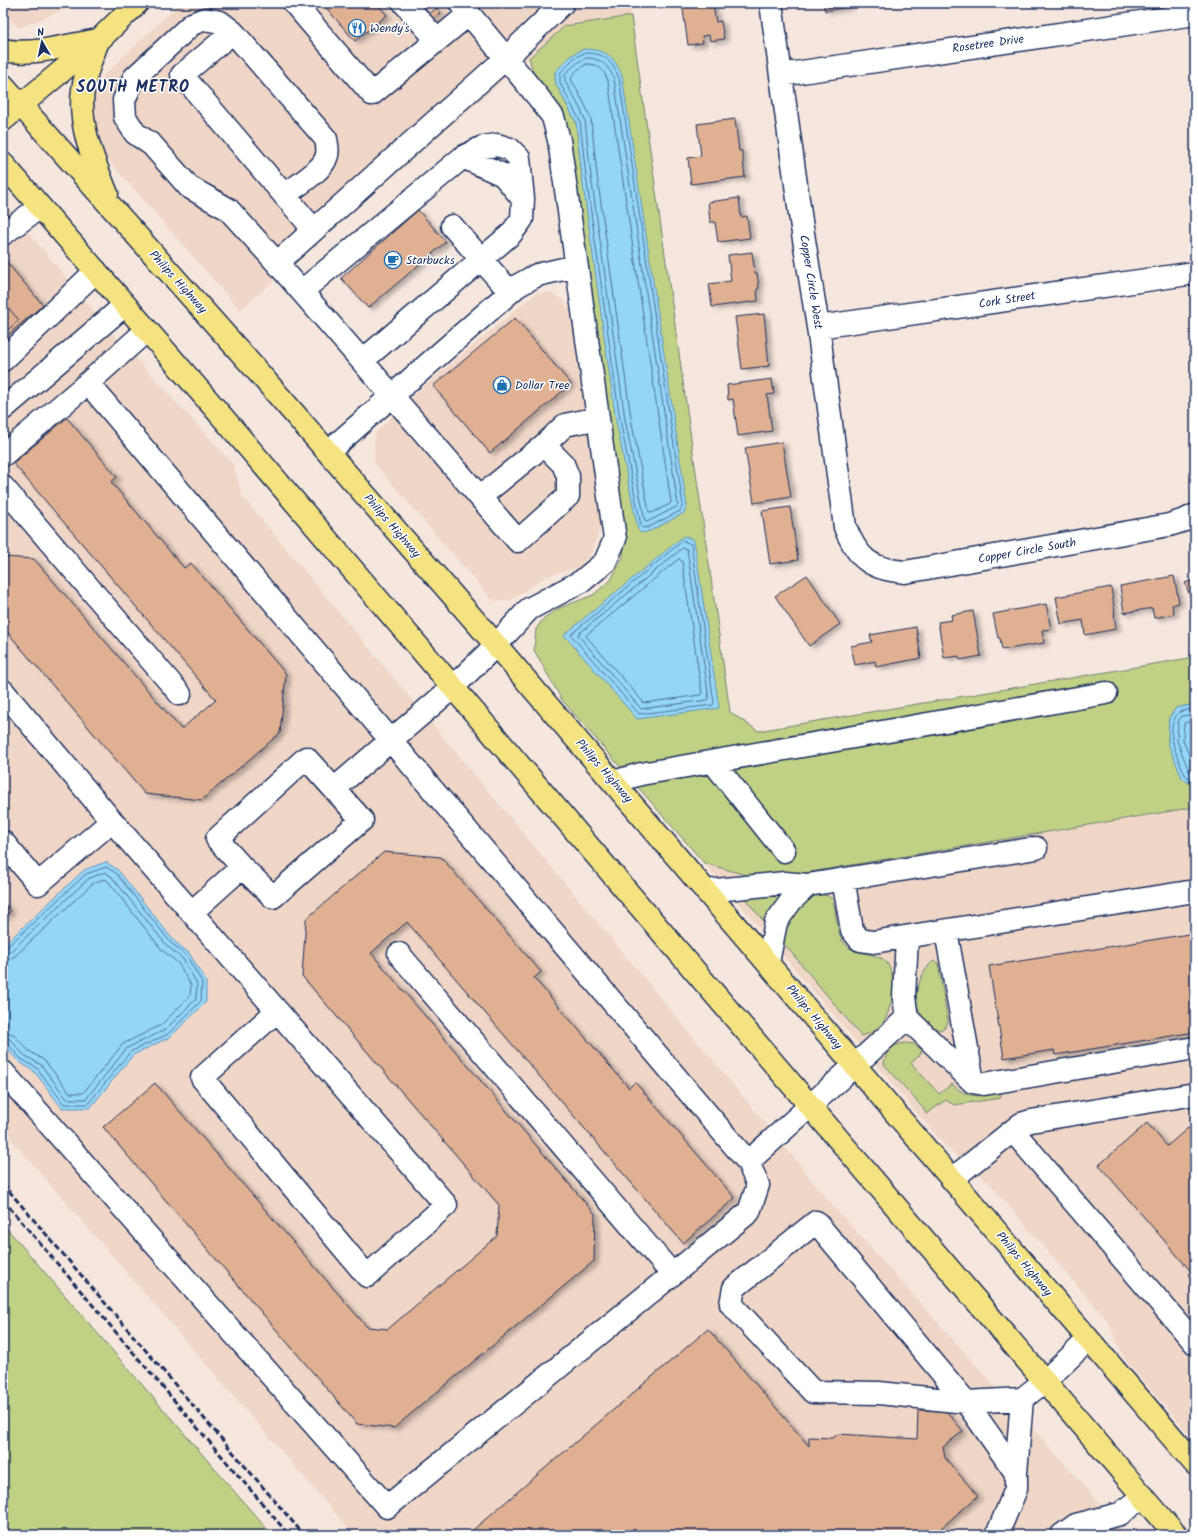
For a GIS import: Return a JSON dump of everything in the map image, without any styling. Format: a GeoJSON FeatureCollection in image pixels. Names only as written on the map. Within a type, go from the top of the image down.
{"type":"FeatureCollection","features":[{"type":"Feature","properties":{"kind":"main road"},"geometry":{"type":"LineString","coordinates":[[3,120],[99,40],[137,3]]}},
{"type":"Feature","properties":{"kind":"main road"},"geometry":{"type":"LineString","coordinates":[[3,50],[42,50],[99,40]]}},
{"type":"Feature","properties":{"kind":"main road"},"geometry":{"type":"LineString","coordinates":[[99,40],[87,71],[83,90],[82,110],[90,151],[114,209]]}},
{"type":"Feature","properties":{"kind":"main road","name":"Philips Highway"},"geometry":{"type":"LineString","coordinates":[[3,85],[328,452],[496,645],[1195,1464]]}},
{"type":"Feature","properties":{"kind":"main road"},"geometry":{"type":"LineString","coordinates":[[3,164],[147,330],[1176,1535]]}},
{"type":"Feature","properties":{"kind":"street"},"geometry":{"type":"LineString","coordinates":[[294,3],[372,94],[437,40],[464,9],[506,58],[553,117],[559,140],[615,539],[606,562],[582,580],[529,609],[496,645],[452,688],[334,789]]}},
{"type":"Feature","properties":{"kind":"street"},"geometry":{"type":"LineString","coordinates":[[404,3],[437,40]]}},
{"type":"Feature","properties":{"kind":"street"},"geometry":{"type":"LineString","coordinates":[[277,263],[506,58],[563,3]]}},
{"type":"Feature","properties":{"kind":"street","name":"Copper Circle West"},"geometry":{"type":"LineString","coordinates":[[771,3],[801,220],[818,327],[845,527],[851,542],[862,556]]}},
{"type":"Feature","properties":{"kind":"street","name":"Rosetree Drive"},"geometry":{"type":"LineString","coordinates":[[781,75],[1195,14]]}},
{"type":"Feature","properties":{"kind":"street"},"geometry":{"type":"LineString","coordinates":[[285,195],[320,168],[326,159],[328,149],[326,139],[233,32],[220,22],[205,19],[192,24],[134,78],[124,100],[124,117],[135,133],[152,145],[189,187],[228,209],[302,291],[518,541],[568,496],[568,476],[563,464],[544,445]]}},
{"type":"Feature","properties":{"kind":"street"},"geometry":{"type":"LineString","coordinates":[[233,32],[182,75],[314,230]]}},
{"type":"Feature","properties":{"kind":"street"},"geometry":{"type":"LineString","coordinates":[[302,291],[463,157],[483,147],[497,146],[510,149],[519,158],[522,219],[511,234],[362,361]]}},
{"type":"Feature","properties":{"kind":"street"},"geometry":{"type":"LineString","coordinates":[[3,234],[40,207]]}},
{"type":"Feature","properties":{"kind":"street"},"geometry":{"type":"LineString","coordinates":[[452,226],[510,292]]}},
{"type":"Feature","properties":{"kind":"street"},"geometry":{"type":"LineString","coordinates":[[328,452],[517,286],[537,275],[576,266]]}},
{"type":"Feature","properties":{"kind":"street"},"geometry":{"type":"LineString","coordinates":[[3,360],[96,271]]}},
{"type":"Feature","properties":{"kind":"street","name":"Cork Street"},"geometry":{"type":"LineString","coordinates":[[818,327],[1195,273]]}},
{"type":"Feature","properties":{"kind":"street"},"geometry":{"type":"LineString","coordinates":[[3,409],[125,305]]}},
{"type":"Feature","properties":{"kind":"street"},"geometry":{"type":"LineString","coordinates":[[3,455],[88,383],[147,330]]}},
{"type":"Feature","properties":{"kind":"street"},"geometry":{"type":"LineString","coordinates":[[3,1072],[387,1507],[749,1212],[758,1186],[748,1162],[88,383]]}},
{"type":"Feature","properties":{"kind":"street"},"geometry":{"type":"LineString","coordinates":[[480,497],[544,445],[566,425],[598,418]]}},
{"type":"Feature","properties":{"kind":"street"},"geometry":{"type":"LineString","coordinates":[[3,487],[180,694]]}},
{"type":"Feature","properties":{"kind":"street","name":"Copper Circle South"},"geometry":{"type":"LineString","coordinates":[[862,556],[872,565],[886,571],[905,572],[1169,525],[1195,515]]}},
{"type":"Feature","properties":{"kind":"street"},"geometry":{"type":"LineString","coordinates":[[3,691],[112,822],[192,912],[446,1206],[367,1276],[202,1078],[277,1011]]}},
{"type":"Feature","properties":{"kind":"street"},"geometry":{"type":"LineString","coordinates":[[613,782],[641,774],[1106,693]]}},
{"type":"Feature","properties":{"kind":"street"},"geometry":{"type":"LineString","coordinates":[[306,758],[362,820],[273,897],[242,867],[217,839],[306,758]]}},
{"type":"Feature","properties":{"kind":"street"},"geometry":{"type":"LineString","coordinates":[[713,762],[784,851]]}},
{"type":"Feature","properties":{"kind":"street"},"geometry":{"type":"LineString","coordinates":[[3,842],[38,884],[112,822]]}},
{"type":"Feature","properties":{"kind":"street"},"geometry":{"type":"LineString","coordinates":[[706,891],[785,883],[808,885],[1036,848]]}},
{"type":"Feature","properties":{"kind":"street"},"geometry":{"type":"LineString","coordinates":[[192,912],[242,867]]}},
{"type":"Feature","properties":{"kind":"street"},"geometry":{"type":"LineString","coordinates":[[843,879],[852,930],[860,940],[873,942],[1195,891]]}},
{"type":"Feature","properties":{"kind":"street"},"geometry":{"type":"LineString","coordinates":[[768,963],[776,922],[791,901],[808,885]]}},
{"type":"Feature","properties":{"kind":"street"},"geometry":{"type":"LineString","coordinates":[[946,931],[973,1082]]}},
{"type":"Feature","properties":{"kind":"street"},"geometry":{"type":"LineString","coordinates":[[907,937],[904,997],[907,1018],[973,1082],[984,1084],[1195,1048]]}},
{"type":"Feature","properties":{"kind":"street"},"geometry":{"type":"LineString","coordinates":[[399,954],[672,1274]]}},
{"type":"Feature","properties":{"kind":"street"},"geometry":{"type":"LineString","coordinates":[[748,1162],[907,1018]]}},
{"type":"Feature","properties":{"kind":"street"},"geometry":{"type":"LineString","coordinates":[[952,1179],[1021,1124],[1032,1120],[1195,1094]]}},
{"type":"Feature","properties":{"kind":"street"},"geometry":{"type":"LineString","coordinates":[[1013,1131],[1195,1342]]}},
{"type":"Feature","properties":{"kind":"street"},"geometry":{"type":"LineString","coordinates":[[1016,1473],[966,1402],[816,1222],[734,1288],[731,1304],[813,1392],[879,1393],[966,1402],[1022,1399],[1045,1381],[1088,1340]]}},
{"type":"Feature","properties":{"kind":"street"},"geometry":{"type":"LineString","coordinates":[[997,1535],[1016,1489],[1022,1399]]}},
{"type":"Feature","properties":{"kind":"street"},"geometry":{"type":"LineString","coordinates":[[1062,1535],[1076,1525],[1120,1514],[1143,1496]]}},
{"type":"Feature","properties":{"kind":"shaded area"},"geometry":{"type":"Polygon","coordinates":[[[3,3],[78,3],[19,28],[3,12],[3,3]]]}},
{"type":"Feature","properties":{"kind":"shaded area"},"geometry":{"type":"Polygon","coordinates":[[[180,3],[629,3],[631,16],[565,26],[240,310],[102,153],[89,102],[95,84],[180,3]]]}},
{"type":"Feature","properties":{"kind":"shaded area"},"geometry":{"type":"Polygon","coordinates":[[[3,203],[110,330],[233,464],[243,497],[805,1171],[818,1189],[1088,1490],[1126,1535],[354,1535],[3,1130],[3,203]]]}},
{"type":"Feature","properties":{"kind":"shaded area"},"geometry":{"type":"Polygon","coordinates":[[[550,292],[563,300],[570,310],[601,525],[592,552],[579,567],[547,576],[511,600],[493,601],[374,463],[375,433],[422,388],[536,293],[550,292]]]}},
{"type":"Feature","properties":{"kind":"shaded area"},"geometry":{"type":"Polygon","coordinates":[[[1195,807],[1195,1440],[1125,1360],[1109,1323],[991,1185],[947,1148],[704,863],[763,880],[1195,807]]]}},
{"type":"Feature","properties":{"kind":"green space"},"geometry":{"type":"Polygon","coordinates":[[[631,16],[730,712],[758,731],[1195,657],[1195,704],[1176,708],[1169,718],[1168,743],[1188,782],[1195,781],[1195,807],[763,880],[704,863],[562,700],[534,650],[536,629],[544,618],[560,608],[593,595],[611,580],[623,557],[624,533],[568,129],[557,104],[534,76],[529,58],[565,26],[631,16]],[[584,49],[572,55],[555,72],[556,84],[576,122],[582,177],[584,49]]]}},
{"type":"Feature","properties":{"kind":"green space"},"geometry":{"type":"Polygon","coordinates":[[[786,891],[766,924],[743,896],[786,891]]]}},
{"type":"Feature","properties":{"kind":"green space"},"geometry":{"type":"Polygon","coordinates":[[[820,894],[828,896],[832,899],[839,934],[844,943],[854,950],[877,956],[887,963],[891,970],[893,988],[889,1009],[881,1026],[874,1032],[861,1036],[781,940],[782,931],[801,900],[820,894]]]}},
{"type":"Feature","properties":{"kind":"green space"},"geometry":{"type":"Polygon","coordinates":[[[934,961],[938,963],[948,1022],[945,1028],[939,1030],[921,1014],[916,1001],[916,994],[921,978],[930,964],[934,961]]]}},
{"type":"Feature","properties":{"kind":"green space"},"geometry":{"type":"Polygon","coordinates":[[[905,1043],[914,1044],[922,1050],[920,1055],[911,1063],[939,1094],[952,1084],[969,1095],[980,1096],[1000,1093],[1001,1098],[954,1105],[946,1100],[926,1114],[923,1108],[884,1064],[886,1055],[890,1049],[905,1043]]]}},
{"type":"Feature","properties":{"kind":"green space"},"geometry":{"type":"Polygon","coordinates":[[[3,1224],[272,1535],[3,1535],[3,1224]]]}},
{"type":"Feature","properties":{"kind":"water"},"geometry":{"type":"Polygon","coordinates":[[[584,49],[599,51],[609,55],[616,63],[622,76],[687,506],[684,513],[650,531],[641,533],[638,530],[616,421],[582,177],[576,122],[556,84],[555,72],[572,55],[584,49]]]}},
{"type":"Feature","properties":{"kind":"water"},"geometry":{"type":"Polygon","coordinates":[[[684,536],[694,540],[719,708],[637,719],[564,635],[684,536]]]}},
{"type":"Feature","properties":{"kind":"water"},"geometry":{"type":"Polygon","coordinates":[[[1195,704],[1195,781],[1188,782],[1182,778],[1168,743],[1169,718],[1176,708],[1195,704]]]}},
{"type":"Feature","properties":{"kind":"water"},"geometry":{"type":"Polygon","coordinates":[[[106,862],[118,870],[174,941],[189,953],[206,981],[206,1002],[170,1037],[133,1055],[90,1108],[62,1108],[34,1071],[19,1062],[3,1044],[3,946],[84,870],[106,862]]]}},
{"type":"Feature","properties":{"kind":"building","name":"Wendy's"},"geometry":{"type":"Polygon","coordinates":[[[322,3],[376,3],[387,15],[355,41],[322,3]]]}},
{"type":"Feature","properties":{"kind":"building"},"geometry":{"type":"Polygon","coordinates":[[[682,3],[717,3],[713,5],[716,22],[721,21],[724,39],[710,41],[709,35],[702,36],[703,43],[688,45],[682,3]]]}},
{"type":"Feature","properties":{"kind":"building"},"geometry":{"type":"Polygon","coordinates":[[[823,3],[848,3],[849,7],[825,11],[823,3]]]}},
{"type":"Feature","properties":{"kind":"building"},"geometry":{"type":"Polygon","coordinates":[[[437,8],[441,13],[429,22],[425,17],[437,8]]]}},
{"type":"Feature","properties":{"kind":"building"},"geometry":{"type":"Polygon","coordinates":[[[735,119],[739,151],[742,151],[745,177],[691,184],[688,158],[701,156],[697,124],[735,119]]]}},
{"type":"Feature","properties":{"kind":"building"},"geometry":{"type":"Polygon","coordinates":[[[739,198],[741,217],[747,216],[750,238],[718,242],[715,222],[710,222],[708,202],[739,198]]]}},
{"type":"Feature","properties":{"kind":"building","name":"Starbucks"},"geometry":{"type":"Polygon","coordinates":[[[418,210],[446,242],[368,308],[341,278],[418,210]]]}},
{"type":"Feature","properties":{"kind":"building"},"geometry":{"type":"Polygon","coordinates":[[[752,252],[759,288],[757,289],[758,301],[712,307],[709,284],[731,281],[728,255],[752,252]]]}},
{"type":"Feature","properties":{"kind":"building"},"geometry":{"type":"Polygon","coordinates":[[[3,258],[43,305],[3,339],[3,258]]]}},
{"type":"Feature","properties":{"kind":"building"},"geometry":{"type":"Polygon","coordinates":[[[3,302],[19,320],[3,334],[3,302]]]}},
{"type":"Feature","properties":{"kind":"building"},"geometry":{"type":"Polygon","coordinates":[[[764,314],[769,366],[742,369],[735,317],[764,314]]]}},
{"type":"Feature","properties":{"kind":"building","name":"Dollar Tree"},"geometry":{"type":"Polygon","coordinates":[[[515,318],[571,384],[490,453],[433,386],[515,318]]]}},
{"type":"Feature","properties":{"kind":"building"},"geometry":{"type":"Polygon","coordinates":[[[772,379],[774,394],[767,395],[772,431],[738,436],[733,399],[728,400],[727,385],[772,379]]]}},
{"type":"Feature","properties":{"kind":"building"},"geometry":{"type":"Polygon","coordinates":[[[67,418],[117,477],[111,482],[184,568],[191,563],[286,674],[280,733],[202,800],[145,794],[3,627],[3,557],[34,559],[181,729],[216,700],[13,463],[67,418]]]}},
{"type":"Feature","properties":{"kind":"building"},"geometry":{"type":"Polygon","coordinates":[[[782,442],[791,497],[754,503],[745,448],[782,442]]]}},
{"type":"Feature","properties":{"kind":"building"},"geometry":{"type":"Polygon","coordinates":[[[790,507],[798,560],[770,564],[762,511],[790,507]]]}},
{"type":"Feature","properties":{"kind":"building"},"geometry":{"type":"Polygon","coordinates":[[[807,575],[840,624],[809,646],[775,596],[807,575]]]}},
{"type":"Feature","properties":{"kind":"building"},"geometry":{"type":"Polygon","coordinates":[[[1174,576],[1179,603],[1172,605],[1174,614],[1154,618],[1152,608],[1124,613],[1120,586],[1174,576]]]}},
{"type":"Feature","properties":{"kind":"building"},"geometry":{"type":"Polygon","coordinates":[[[1195,579],[1195,609],[1185,583],[1195,579]]]}},
{"type":"Feature","properties":{"kind":"building"},"geometry":{"type":"Polygon","coordinates":[[[1111,587],[1116,629],[1085,635],[1083,620],[1061,624],[1056,597],[1111,587]]]}},
{"type":"Feature","properties":{"kind":"building"},"geometry":{"type":"Polygon","coordinates":[[[1046,604],[1051,629],[1042,630],[1044,643],[1002,650],[993,614],[1046,604]]]}},
{"type":"Feature","properties":{"kind":"building"},"geometry":{"type":"Polygon","coordinates":[[[973,611],[981,656],[960,660],[959,656],[944,658],[938,622],[952,620],[951,615],[973,611]]]}},
{"type":"Feature","properties":{"kind":"building"},"geometry":{"type":"Polygon","coordinates":[[[916,627],[921,658],[876,667],[875,661],[855,665],[851,646],[872,642],[870,635],[916,627]]]}},
{"type":"Feature","properties":{"kind":"building"},"geometry":{"type":"Polygon","coordinates":[[[384,852],[441,857],[541,972],[534,978],[629,1088],[635,1082],[735,1198],[683,1243],[407,922],[371,953],[595,1214],[594,1261],[394,1428],[357,1424],[103,1127],[155,1083],[367,1327],[388,1329],[497,1236],[499,1205],[302,976],[306,919],[384,852]]]}},
{"type":"Feature","properties":{"kind":"building"},"geometry":{"type":"Polygon","coordinates":[[[3,902],[11,911],[3,918],[3,902]]]}},
{"type":"Feature","properties":{"kind":"building"},"geometry":{"type":"Polygon","coordinates":[[[1195,933],[1195,1032],[1055,1055],[1054,1050],[1004,1058],[989,966],[1195,933]]]}},
{"type":"Feature","properties":{"kind":"building"},"geometry":{"type":"Polygon","coordinates":[[[1147,1123],[1167,1146],[1188,1128],[1195,1135],[1195,1276],[1099,1165],[1147,1123]]]}},
{"type":"Feature","properties":{"kind":"building"},"geometry":{"type":"Polygon","coordinates":[[[708,1329],[809,1446],[809,1437],[832,1438],[838,1434],[917,1439],[918,1410],[946,1411],[963,1431],[943,1447],[945,1458],[978,1496],[933,1535],[467,1535],[708,1329]]]}},
{"type":"Feature","properties":{"kind":"railway"},"geometry":{"type":"LineString","coordinates":[[3,1184],[304,1535]]}},
{"type":"Feature","properties":{"kind":"railway"},"geometry":{"type":"LineString","coordinates":[[3,1200],[289,1535]]}},
{"type":"Feature","properties":{"kind":"place","name":"Wendy's"},"geometry":{"type":"Point","coordinates":[357,28]}},
{"type":"Feature","properties":{"kind":"place","name":"Starbucks"},"geometry":{"type":"Point","coordinates":[393,260]}},
{"type":"Feature","properties":{"kind":"place","name":"Dollar Tree"},"geometry":{"type":"Point","coordinates":[502,385]}},
{"type":"Feature","properties":{"kind":"district","name":"SOUTH METRO"},"geometry":{"type":"Point","coordinates":[133,87]}}]}
